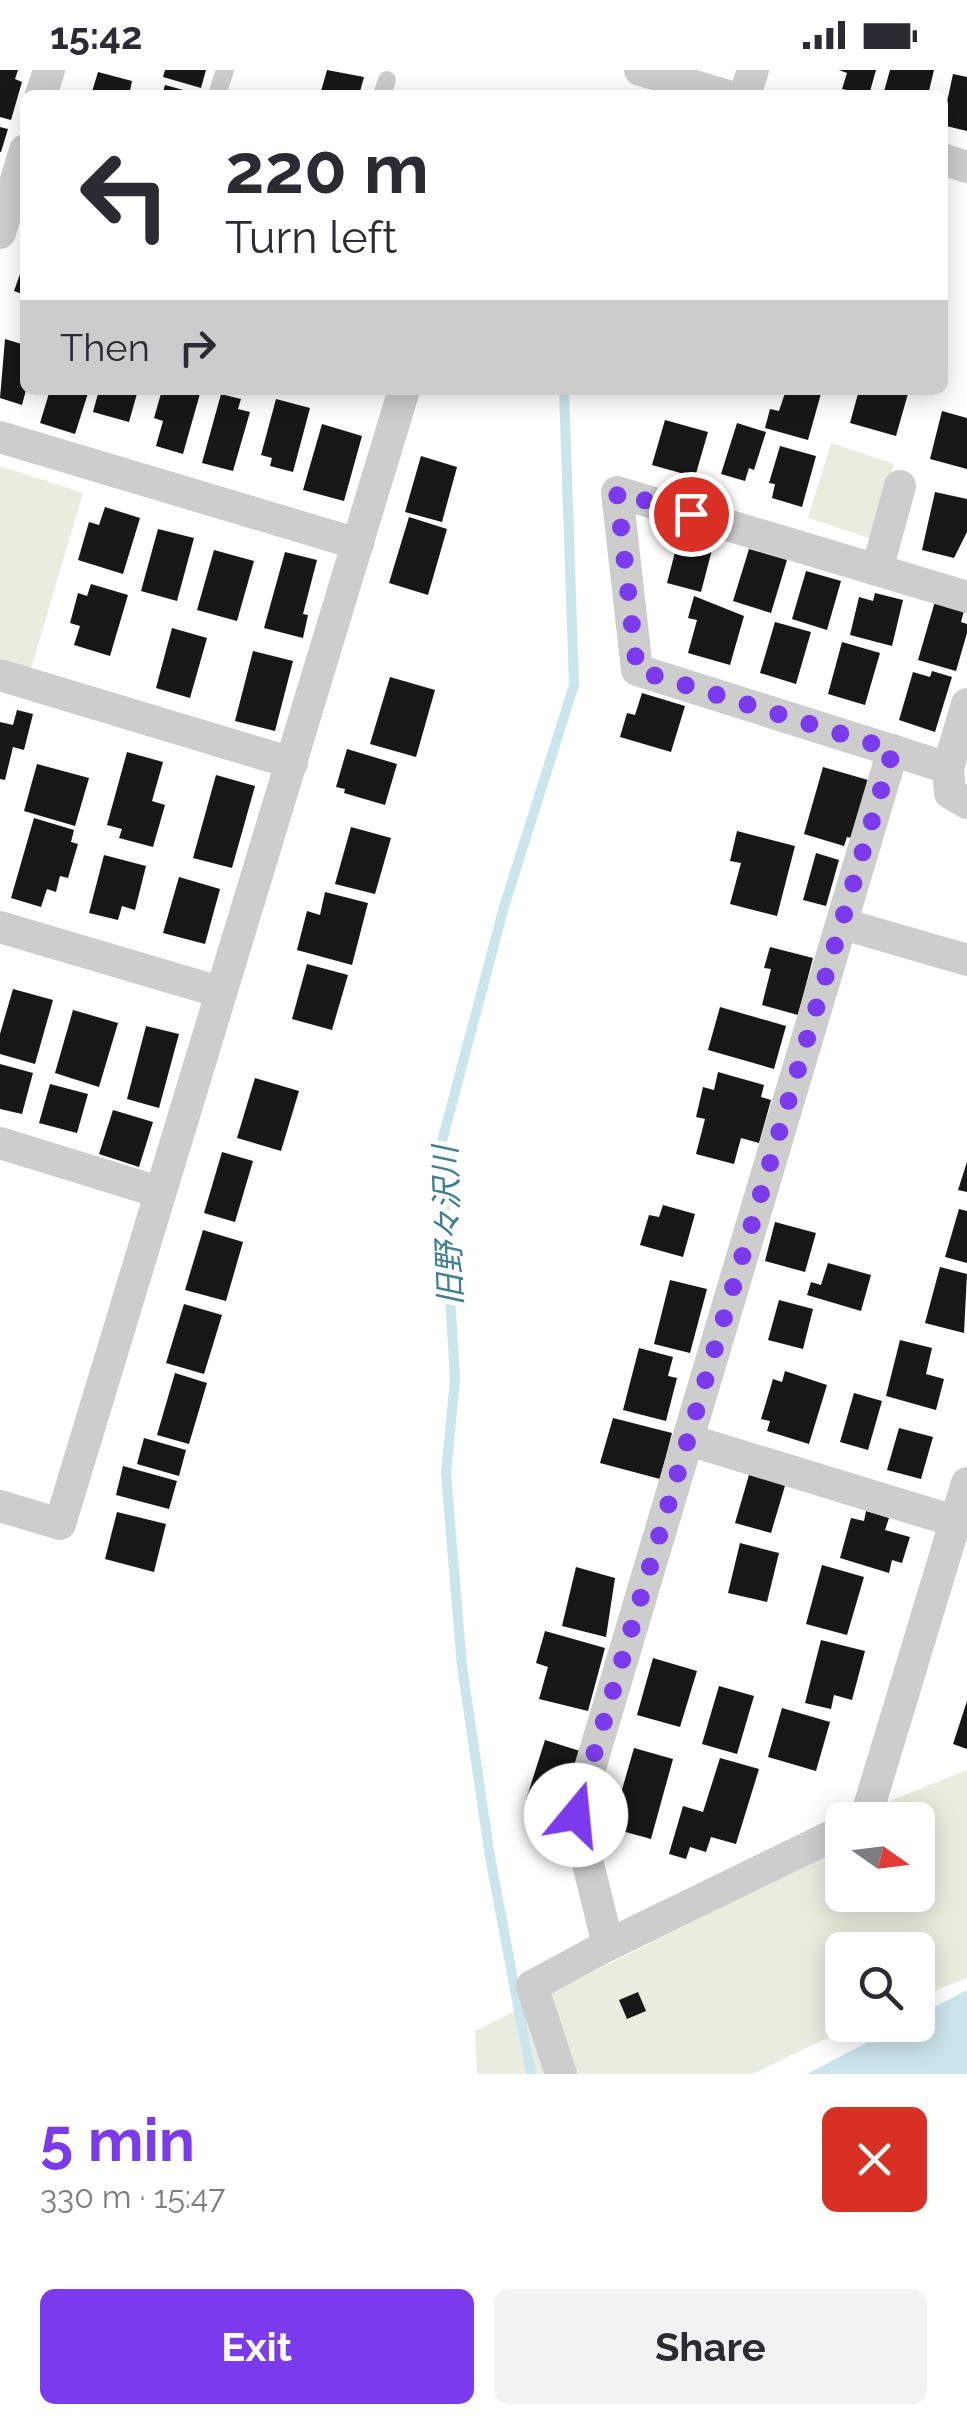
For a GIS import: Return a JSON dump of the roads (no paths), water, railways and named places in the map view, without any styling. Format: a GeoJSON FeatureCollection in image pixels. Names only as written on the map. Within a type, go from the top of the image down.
{"type":"FeatureCollection","features":[{"type":"Feature","properties":{"kind":"street"},"geometry":{"type":"LineString","coordinates":[[645,71],[709,90]]}},
{"type":"Feature","properties":{"kind":"street"},"geometry":{"type":"LineString","coordinates":[[0,233],[16,173]]}},
{"type":"Feature","properties":{"kind":"street"},"geometry":{"type":"LineString","coordinates":[[0,1506],[60,1524],[403,395]]}},
{"type":"Feature","properties":{"kind":"street"},"geometry":{"type":"LineString","coordinates":[[0,437],[358,544]]}},
{"type":"Feature","properties":{"kind":"street"},"geometry":{"type":"LineString","coordinates":[[877,570],[900,486]]}},
{"type":"Feature","properties":{"kind":"street"},"geometry":{"type":"LineString","coordinates":[[948,768],[637,670],[617,492],[967,596]]}},
{"type":"Feature","properties":{"kind":"street"},"geometry":{"type":"LineString","coordinates":[[0,675],[292,763]]}},
{"type":"Feature","properties":{"kind":"street"},"geometry":{"type":"LineString","coordinates":[[967,704],[948,768],[950,794],[967,803]]}},
{"type":"Feature","properties":{"kind":"street"},"geometry":{"type":"LineString","coordinates":[[608,1945],[576,1815],[893,750]]}},
{"type":"Feature","properties":{"kind":"street"},"geometry":{"type":"LineString","coordinates":[[843,924],[967,960]]}},
{"type":"Feature","properties":{"kind":"street"},"geometry":{"type":"LineString","coordinates":[[0,927],[220,992]]}},
{"type":"Feature","properties":{"kind":"street"},"geometry":{"type":"LineString","coordinates":[[0,1144],[159,1192]]}},
{"type":"Feature","properties":{"kind":"street"},"geometry":{"type":"LineString","coordinates":[[688,1440],[961,1523]]}},
{"type":"Feature","properties":{"kind":"street"},"geometry":{"type":"LineString","coordinates":[[871,1802],[961,1523],[967,1483]]}},
{"type":"Feature","properties":{"kind":"street"},"geometry":{"type":"LineString","coordinates":[[561,2074],[532,1986],[825,1840]]}},
{"type":"Feature","properties":{"kind":"water"},"geometry":{"type":"Polygon","coordinates":[[[967,1990],[967,2074],[807,2074],[868,2042],[935,2042],[935,2007],[967,1990]]]}},
{"type":"Feature","properties":{"kind":"waterway","name":"旧野々沢川"},"geometry":{"type":"LineString","coordinates":[[531,2074],[490,1857],[462,1666],[446,1474],[455,1379],[441,1145],[504,907],[574,685],[564,395]]}}]}
